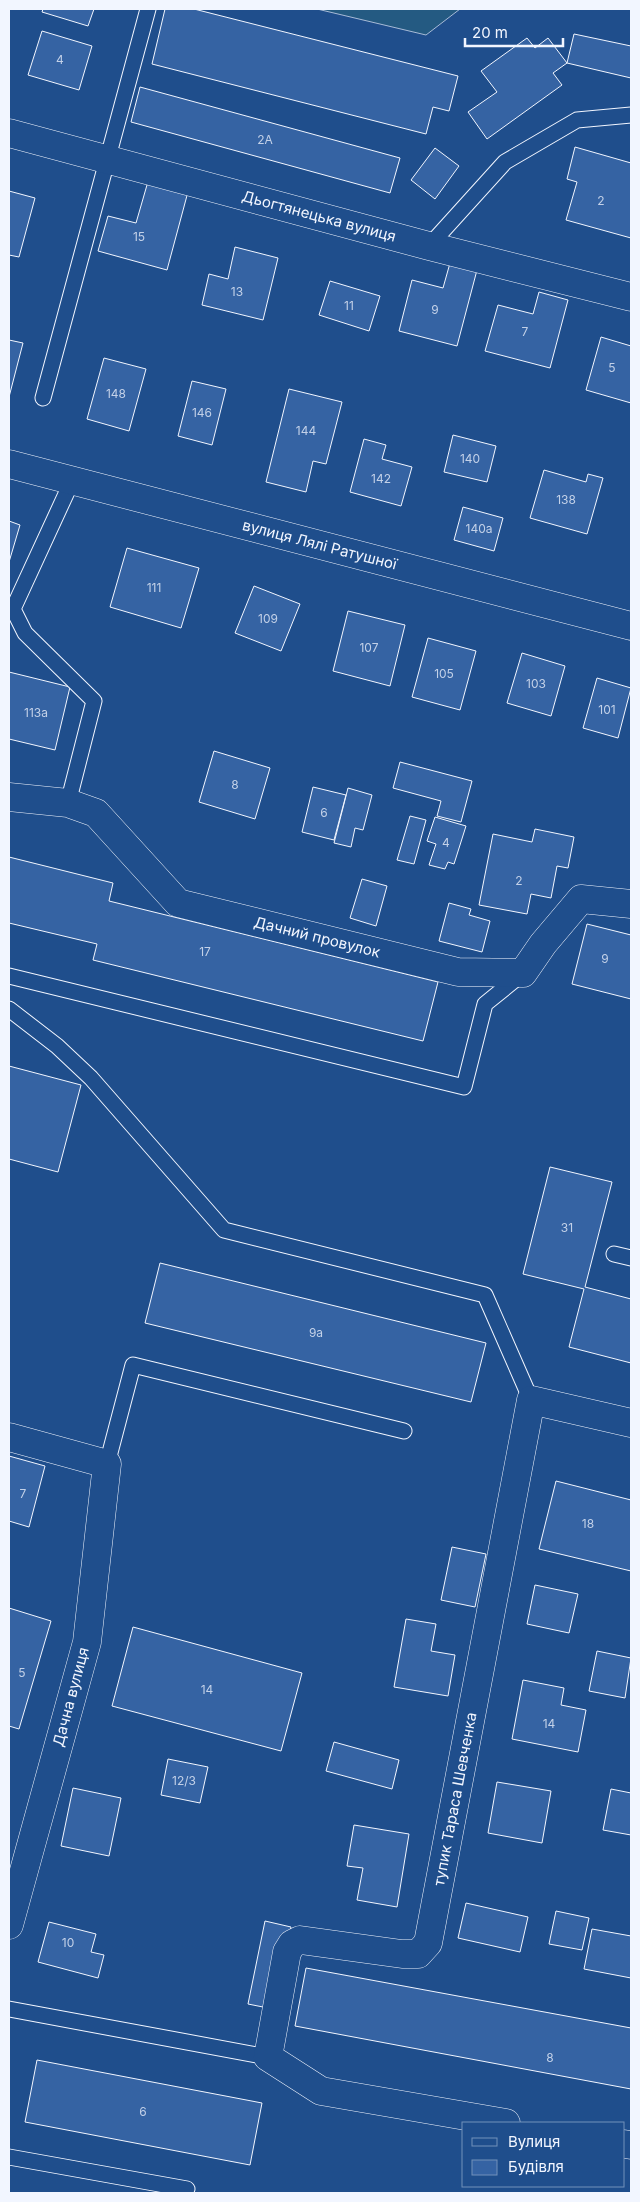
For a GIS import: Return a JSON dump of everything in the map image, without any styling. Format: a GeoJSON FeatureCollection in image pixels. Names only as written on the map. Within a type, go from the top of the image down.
{"type":"FeatureCollection","features":[{"type":"Feature","properties":{"kind":"street","name":"Дьогтянецька вулиця"},"geometry":{"type":"LineString","coordinates":[[9,133],[107,161],[429,246],[631,296]]}},
{"type":"Feature","properties":{"kind":"street","name":"вулиця Лялі Ратушної"},"geometry":{"type":"LineString","coordinates":[[9,464],[631,626]]}},
{"type":"Feature","properties":{"kind":"street","name":"Дачний провулок"},"geometry":{"type":"LineString","coordinates":[[9,797],[68,803],[96,812],[178,903],[458,972],[523,974]]}},
{"type":"Feature","properties":{"kind":"street"},"geometry":{"type":"LineString","coordinates":[[523,974],[543,944],[581,899],[631,904]]}},
{"type":"Feature","properties":{"kind":"street"},"geometry":{"type":"LineString","coordinates":[[531,1400],[631,1423]]}},
{"type":"Feature","properties":{"kind":"street","name":"тупик Тараса Шевченка"},"geometry":{"type":"LineString","coordinates":[[268,2057],[288,1952],[292,1944],[300,1940],[402,1954],[418,1954],[428,1942],[531,1400]]}},
{"type":"Feature","properties":{"kind":"street"},"geometry":{"type":"LineString","coordinates":[[9,1437],[107,1464]]}},
{"type":"Feature","properties":{"kind":"street","name":"Дачна вулиця"},"geometry":{"type":"LineString","coordinates":[[9,1925],[87,1642],[107,1464]]}},
{"type":"Feature","properties":{"kind":"street"},"geometry":{"type":"LineString","coordinates":[[268,2057],[321,2091],[500,2122]]}},
{"type":"Feature","properties":{"kind":"lane"},"geometry":{"type":"LineString","coordinates":[[43,398],[148,9]]}},
{"type":"Feature","properties":{"kind":"lane"},"geometry":{"type":"LineString","coordinates":[[429,246],[505,162],[577,120],[631,115]]}},
{"type":"Feature","properties":{"kind":"lane"},"geometry":{"type":"LineString","coordinates":[[68,803],[94,701],[25,633],[13,609],[72,481]]}},
{"type":"Feature","properties":{"kind":"lane"},"geometry":{"type":"LineString","coordinates":[[9,976],[464,1087],[485,1004],[523,974]]}},
{"type":"Feature","properties":{"kind":"lane"},"geometry":{"type":"LineString","coordinates":[[9,1009],[57,1046],[91,1078],[224,1230],[485,1295],[531,1400]]}},
{"type":"Feature","properties":{"kind":"lane"},"geometry":{"type":"LineString","coordinates":[[614,1254],[631,1258]]}},
{"type":"Feature","properties":{"kind":"lane"},"geometry":{"type":"LineString","coordinates":[[107,1464],[133,1365],[404,1431]]}},
{"type":"Feature","properties":{"kind":"lane"},"geometry":{"type":"LineString","coordinates":[[9,2009],[268,2057]]}},
{"type":"Feature","properties":{"kind":"lane"},"geometry":{"type":"LineString","coordinates":[[9,2157],[187,2189]]}},
{"type":"Feature","properties":{"kind":"shaded area"},"geometry":{"type":"Polygon","coordinates":[[[317,9],[460,9],[426,35],[317,9]]]}},
{"type":"Feature","properties":{"kind":"building"},"geometry":{"type":"Polygon","coordinates":[[[43,9],[94,9],[88,26],[42,12],[43,9]]]}},
{"type":"Feature","properties":{"kind":"building"},"geometry":{"type":"Polygon","coordinates":[[[165,9],[194,9],[458,76],[449,111],[433,107],[426,134],[152,64],[165,9]]]}},
{"type":"Feature","properties":{"kind":"building"},"geometry":{"type":"Polygon","coordinates":[[[42,31],[92,46],[79,90],[28,75],[42,31]]]}},
{"type":"Feature","properties":{"kind":"building"},"geometry":{"type":"Polygon","coordinates":[[[574,34],[631,46],[631,78],[567,63],[574,34]]]}},
{"type":"Feature","properties":{"kind":"building"},"geometry":{"type":"Polygon","coordinates":[[[527,38],[535,48],[548,38],[567,63],[553,73],[562,85],[487,139],[468,112],[497,92],[481,71],[527,38]]]}},
{"type":"Feature","properties":{"kind":"building"},"geometry":{"type":"Polygon","coordinates":[[[140,87],[400,158],[390,193],[131,122],[140,87]]]}},
{"type":"Feature","properties":{"kind":"building"},"geometry":{"type":"Polygon","coordinates":[[[575,147],[631,163],[631,238],[566,220],[577,182],[567,179],[575,147]]]}},
{"type":"Feature","properties":{"kind":"building"},"geometry":{"type":"Polygon","coordinates":[[[435,148],[459,166],[435,199],[411,180],[435,148]]]}},
{"type":"Feature","properties":{"kind":"building"},"geometry":{"type":"Polygon","coordinates":[[[149,178],[189,188],[167,270],[98,251],[108,216],[136,223],[149,178]]]}},
{"type":"Feature","properties":{"kind":"building"},"geometry":{"type":"Polygon","coordinates":[[[9,191],[35,198],[19,257],[9,255],[9,191]]]}},
{"type":"Feature","properties":{"kind":"building"},"geometry":{"type":"Polygon","coordinates":[[[235,247],[278,258],[263,320],[202,305],[209,274],[228,279],[235,247]]]}},
{"type":"Feature","properties":{"kind":"building"},"geometry":{"type":"Polygon","coordinates":[[[450,263],[477,270],[457,346],[399,331],[412,280],[443,288],[450,263]]]}},
{"type":"Feature","properties":{"kind":"building"},"geometry":{"type":"Polygon","coordinates":[[[330,281],[380,296],[369,331],[319,315],[330,281]]]}},
{"type":"Feature","properties":{"kind":"building"},"geometry":{"type":"Polygon","coordinates":[[[539,292],[568,300],[550,368],[485,351],[498,305],[533,314],[539,292]]]}},
{"type":"Feature","properties":{"kind":"building"},"geometry":{"type":"Polygon","coordinates":[[[601,337],[631,346],[631,403],[586,390],[601,337]]]}},
{"type":"Feature","properties":{"kind":"building"},"geometry":{"type":"Polygon","coordinates":[[[9,340],[23,343],[9,397],[9,340]]]}},
{"type":"Feature","properties":{"kind":"building"},"geometry":{"type":"Polygon","coordinates":[[[104,358],[146,369],[129,431],[87,419],[104,358]]]}},
{"type":"Feature","properties":{"kind":"building"},"geometry":{"type":"Polygon","coordinates":[[[192,381],[226,389],[212,445],[178,436],[192,381]]]}},
{"type":"Feature","properties":{"kind":"building"},"geometry":{"type":"Polygon","coordinates":[[[289,389],[342,402],[326,464],[313,461],[306,492],[266,482],[289,389]]]}},
{"type":"Feature","properties":{"kind":"building"},"geometry":{"type":"Polygon","coordinates":[[[453,435],[496,446],[487,482],[444,472],[453,435]]]}},
{"type":"Feature","properties":{"kind":"building"},"geometry":{"type":"Polygon","coordinates":[[[364,439],[386,445],[382,459],[412,467],[401,506],[350,492],[364,439]]]}},
{"type":"Feature","properties":{"kind":"building"},"geometry":{"type":"Polygon","coordinates":[[[544,470],[586,482],[588,474],[603,478],[587,534],[530,518],[544,470]]]}},
{"type":"Feature","properties":{"kind":"building"},"geometry":{"type":"Polygon","coordinates":[[[463,507],[503,518],[494,551],[454,540],[463,507]]]}},
{"type":"Feature","properties":{"kind":"building"},"geometry":{"type":"Polygon","coordinates":[[[9,521],[20,525],[9,562],[9,521]]]}},
{"type":"Feature","properties":{"kind":"building"},"geometry":{"type":"Polygon","coordinates":[[[127,548],[199,568],[181,628],[110,607],[127,548]]]}},
{"type":"Feature","properties":{"kind":"building"},"geometry":{"type":"Polygon","coordinates":[[[254,586],[300,604],[281,651],[235,633],[254,586]]]}},
{"type":"Feature","properties":{"kind":"building"},"geometry":{"type":"Polygon","coordinates":[[[348,611],[405,625],[390,686],[333,671],[348,611]]]}},
{"type":"Feature","properties":{"kind":"building"},"geometry":{"type":"Polygon","coordinates":[[[428,638],[476,651],[460,710],[412,697],[428,638]]]}},
{"type":"Feature","properties":{"kind":"building"},"geometry":{"type":"Polygon","coordinates":[[[522,653],[565,666],[551,716],[507,703],[522,653]]]}},
{"type":"Feature","properties":{"kind":"building"},"geometry":{"type":"Polygon","coordinates":[[[9,672],[70,687],[55,750],[9,739],[9,672]]]}},
{"type":"Feature","properties":{"kind":"building"},"geometry":{"type":"Polygon","coordinates":[[[597,678],[631,688],[618,738],[583,728],[597,678]]]}},
{"type":"Feature","properties":{"kind":"building"},"geometry":{"type":"Polygon","coordinates":[[[214,751],[270,768],[255,819],[199,802],[214,751]]]}},
{"type":"Feature","properties":{"kind":"building"},"geometry":{"type":"Polygon","coordinates":[[[400,762],[472,781],[461,822],[437,816],[441,801],[393,788],[400,762]]]}},
{"type":"Feature","properties":{"kind":"building"},"geometry":{"type":"Polygon","coordinates":[[[313,787],[346,795],[334,840],[302,832],[313,787]]]}},
{"type":"Feature","properties":{"kind":"building"},"geometry":{"type":"Polygon","coordinates":[[[348,788],[372,795],[363,830],[355,828],[351,847],[334,843],[348,788]]]}},
{"type":"Feature","properties":{"kind":"building"},"geometry":{"type":"Polygon","coordinates":[[[410,816],[426,820],[414,864],[397,860],[410,816]]]}},
{"type":"Feature","properties":{"kind":"building"},"geometry":{"type":"Polygon","coordinates":[[[435,817],[466,826],[454,864],[448,862],[445,869],[429,865],[436,844],[427,841],[435,817]]]}},
{"type":"Feature","properties":{"kind":"building"},"geometry":{"type":"Polygon","coordinates":[[[535,829],[574,837],[568,868],[557,866],[551,898],[531,894],[527,914],[479,905],[493,834],[532,842],[535,829]]]}},
{"type":"Feature","properties":{"kind":"building"},"geometry":{"type":"Polygon","coordinates":[[[9,857],[113,883],[109,901],[438,982],[423,1041],[93,960],[97,944],[9,923],[9,857]]]}},
{"type":"Feature","properties":{"kind":"building"},"geometry":{"type":"Polygon","coordinates":[[[362,879],[387,886],[376,926],[350,918],[362,879]]]}},
{"type":"Feature","properties":{"kind":"building"},"geometry":{"type":"Polygon","coordinates":[[[449,903],[471,909],[469,915],[490,921],[482,952],[439,941],[449,903]]]}},
{"type":"Feature","properties":{"kind":"building"},"geometry":{"type":"Polygon","coordinates":[[[587,924],[631,935],[631,999],[572,984],[587,924]]]}},
{"type":"Feature","properties":{"kind":"building"},"geometry":{"type":"Polygon","coordinates":[[[9,1066],[81,1085],[58,1172],[9,1159],[9,1066]]]}},
{"type":"Feature","properties":{"kind":"building"},"geometry":{"type":"Polygon","coordinates":[[[550,1167],[612,1182],[585,1287],[631,1299],[631,1363],[569,1347],[584,1289],[523,1274],[550,1167]]]}},
{"type":"Feature","properties":{"kind":"building"},"geometry":{"type":"Polygon","coordinates":[[[160,1263],[486,1343],[471,1402],[145,1323],[160,1263]]]}},
{"type":"Feature","properties":{"kind":"building"},"geometry":{"type":"Polygon","coordinates":[[[9,1456],[45,1466],[29,1527],[9,1521],[9,1456]]]}},
{"type":"Feature","properties":{"kind":"building"},"geometry":{"type":"Polygon","coordinates":[[[556,1481],[631,1500],[631,1571],[539,1549],[556,1481]]]}},
{"type":"Feature","properties":{"kind":"building"},"geometry":{"type":"Polygon","coordinates":[[[452,1547],[486,1554],[475,1607],[441,1600],[452,1547]]]}},
{"type":"Feature","properties":{"kind":"building"},"geometry":{"type":"Polygon","coordinates":[[[535,1585],[578,1594],[569,1633],[527,1624],[535,1585]]]}},
{"type":"Feature","properties":{"kind":"building"},"geometry":{"type":"Polygon","coordinates":[[[9,1608],[51,1621],[19,1729],[9,1726],[9,1608]]]}},
{"type":"Feature","properties":{"kind":"building"},"geometry":{"type":"Polygon","coordinates":[[[406,1619],[436,1624],[431,1651],[455,1655],[448,1696],[394,1687],[406,1619]]]}},
{"type":"Feature","properties":{"kind":"building"},"geometry":{"type":"Polygon","coordinates":[[[133,1627],[302,1673],[281,1751],[112,1706],[133,1627]]]}},
{"type":"Feature","properties":{"kind":"building"},"geometry":{"type":"Polygon","coordinates":[[[597,1651],[631,1658],[625,1698],[589,1691],[597,1651]]]}},
{"type":"Feature","properties":{"kind":"building"},"geometry":{"type":"Polygon","coordinates":[[[523,1680],[564,1688],[561,1705],[586,1710],[578,1752],[512,1739],[523,1680]]]}},
{"type":"Feature","properties":{"kind":"building"},"geometry":{"type":"Polygon","coordinates":[[[334,1742],[399,1760],[392,1789],[326,1771],[334,1742]]]}},
{"type":"Feature","properties":{"kind":"building"},"geometry":{"type":"Polygon","coordinates":[[[168,1759],[208,1767],[200,1803],[161,1795],[168,1759]]]}},
{"type":"Feature","properties":{"kind":"building"},"geometry":{"type":"Polygon","coordinates":[[[497,1782],[551,1791],[542,1843],[488,1833],[497,1782]]]}},
{"type":"Feature","properties":{"kind":"building"},"geometry":{"type":"Polygon","coordinates":[[[73,1788],[121,1798],[109,1856],[61,1846],[73,1788]]]}},
{"type":"Feature","properties":{"kind":"building"},"geometry":{"type":"Polygon","coordinates":[[[611,1789],[631,1793],[631,1835],[603,1830],[611,1789]]]}},
{"type":"Feature","properties":{"kind":"building"},"geometry":{"type":"Polygon","coordinates":[[[354,1825],[409,1834],[397,1907],[357,1900],[363,1868],[347,1866],[354,1825]]]}},
{"type":"Feature","properties":{"kind":"building"},"geometry":{"type":"Polygon","coordinates":[[[466,1903],[528,1917],[520,1952],[458,1938],[466,1903]]]}},
{"type":"Feature","properties":{"kind":"building"},"geometry":{"type":"Polygon","coordinates":[[[556,1911],[589,1918],[582,1950],[549,1944],[556,1911]]]}},
{"type":"Feature","properties":{"kind":"building"},"geometry":{"type":"Polygon","coordinates":[[[265,1921],[291,1927],[273,2009],[248,2004],[265,1921]]]}},
{"type":"Feature","properties":{"kind":"building"},"geometry":{"type":"Polygon","coordinates":[[[49,1922],[96,1934],[91,1952],[104,1955],[98,1978],[38,1962],[49,1922]]]}},
{"type":"Feature","properties":{"kind":"building"},"geometry":{"type":"Polygon","coordinates":[[[592,1929],[631,1936],[631,1978],[584,1969],[592,1929]]]}},
{"type":"Feature","properties":{"kind":"building"},"geometry":{"type":"Polygon","coordinates":[[[306,1968],[631,2028],[631,2089],[295,2026],[306,1968]]]}},
{"type":"Feature","properties":{"kind":"building"},"geometry":{"type":"Polygon","coordinates":[[[37,2060],[262,2103],[250,2165],[25,2122],[37,2060]]]}}]}
